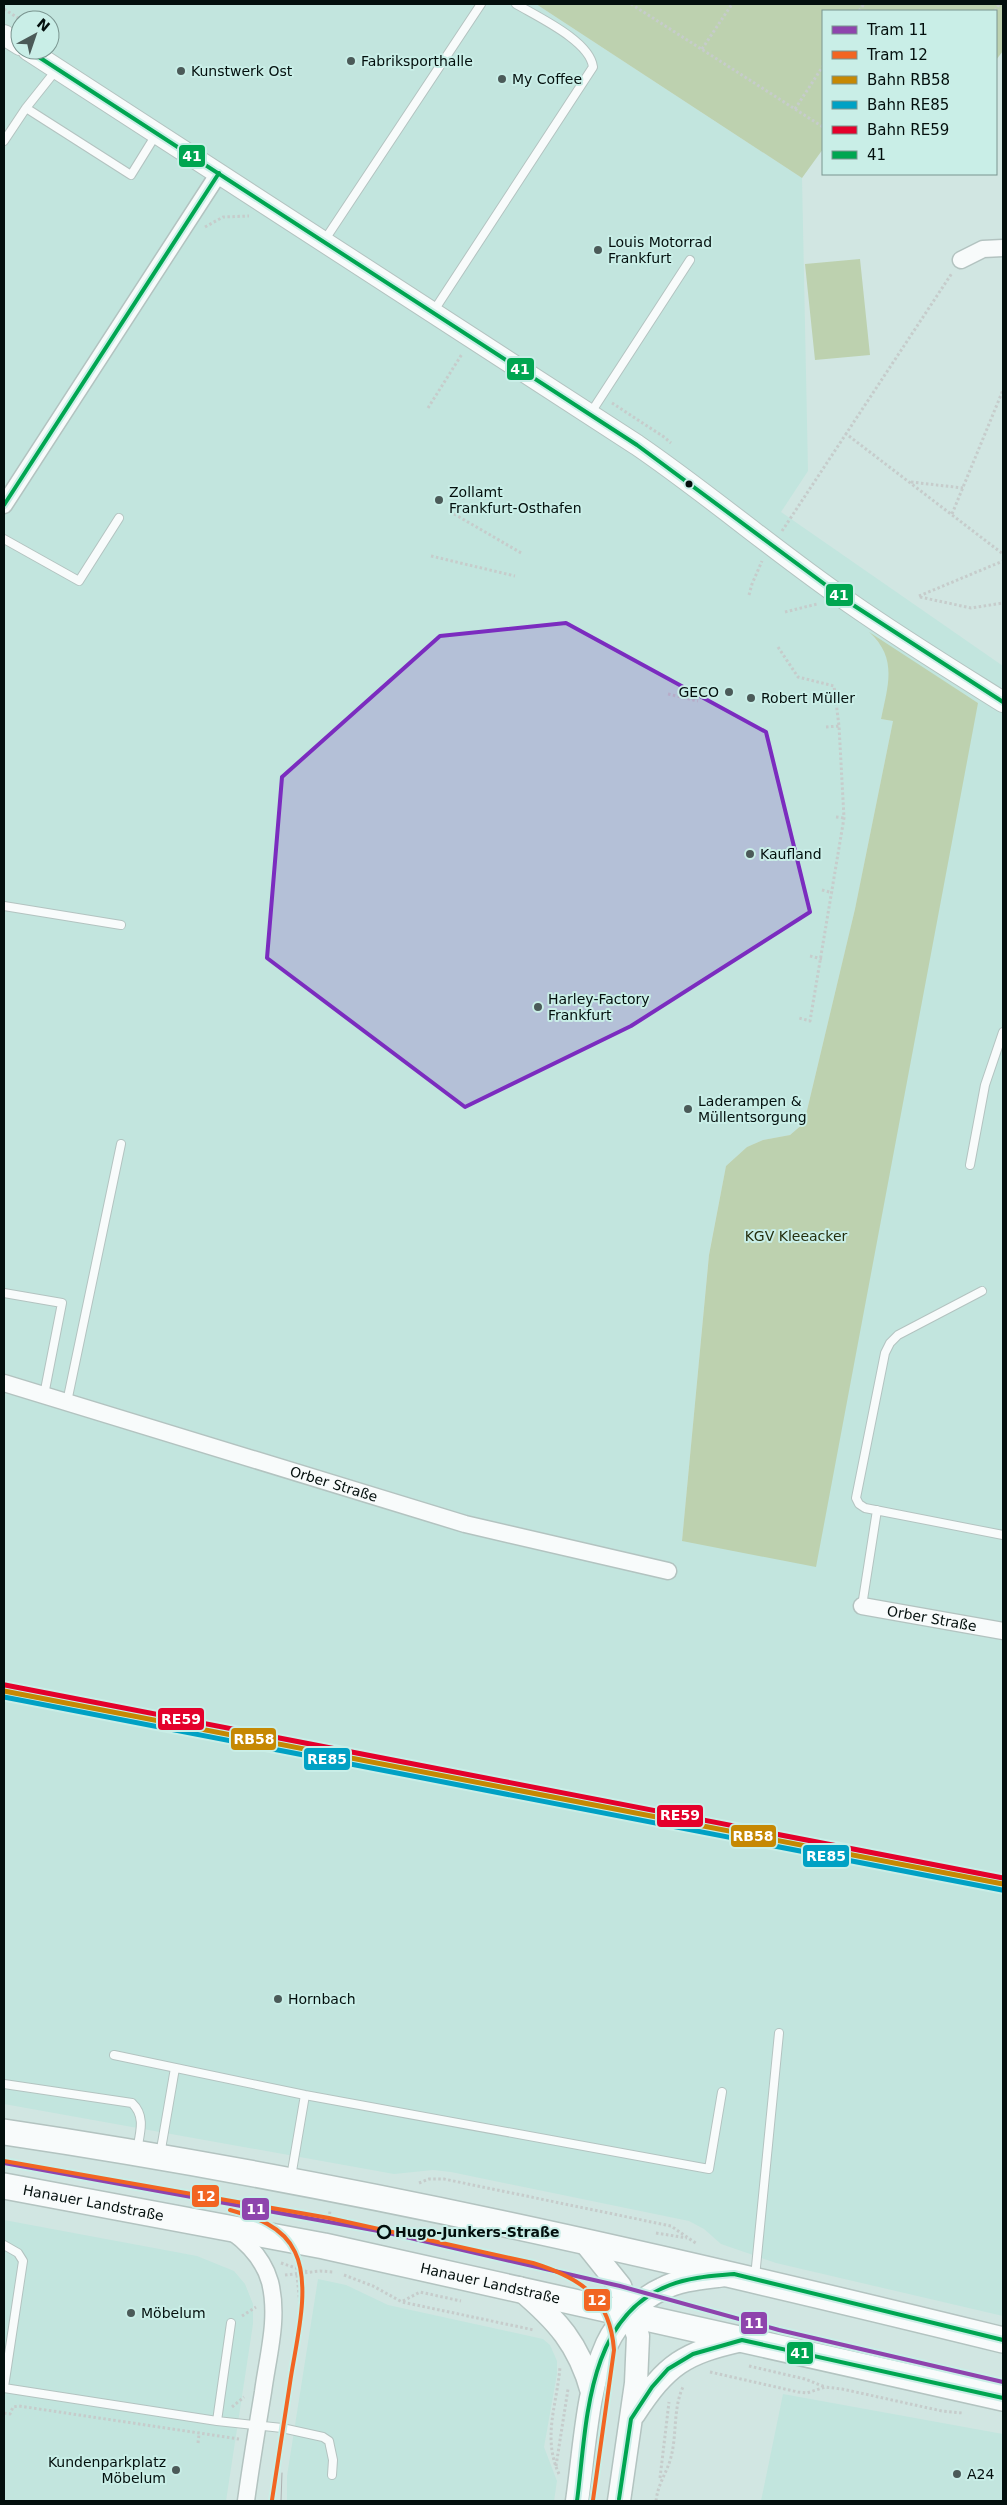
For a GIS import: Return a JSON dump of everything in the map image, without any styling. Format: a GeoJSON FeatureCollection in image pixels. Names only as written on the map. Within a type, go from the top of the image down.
{"type":"FeatureCollection","features":[{"type":"Feature","properties":{"kind":"main road"},"geometry":{"type":"LineString","coordinates":[[4,2132],[148,2154],[291,2181],[584,2241],[744,2277],[1003,2340]]}},
{"type":"Feature","properties":{"kind":"main road","name":"Hanauer Landstraße"},"geometry":{"type":"LineString","coordinates":[[4,2186],[226,2227],[518,2288],[1003,2398]]}},
{"type":"Feature","properties":{"kind":"main road"},"geometry":{"type":"LineString","coordinates":[[584,2241],[620,2286],[638,2336],[639,2351],[619,2501]]}},
{"type":"Feature","properties":{"kind":"main road"},"geometry":{"type":"LineString","coordinates":[[577,2501],[593,2394],[606,2344],[617,2327],[639,2304],[663,2288],[689,2280],[744,2277]]}},
{"type":"Feature","properties":{"kind":"main road"},"geometry":{"type":"LineString","coordinates":[[518,2288],[558,2323],[571,2340],[583,2362],[593,2394]]}},
{"type":"Feature","properties":{"kind":"main road"},"geometry":{"type":"LineString","coordinates":[[631,2419],[652,2387],[668,2369],[693,2354],[742,2340]]}},
{"type":"Feature","properties":{"kind":"street"},"geometry":{"type":"LineString","coordinates":[[43,60],[590,414],[691,482],[772,546],[850,603],[1003,702]]}},
{"type":"Feature","properties":{"kind":"street"},"geometry":{"type":"LineString","coordinates":[[4,504],[219,173]]}},
{"type":"Feature","properties":{"kind":"street"},"geometry":{"type":"LineString","coordinates":[[961,260],[983,249],[1003,248]]}},
{"type":"Feature","properties":{"kind":"street","name":"Orber Straße"},"geometry":{"type":"LineString","coordinates":[[4,1383],[465,1524],[668,1571]]}},
{"type":"Feature","properties":{"kind":"street","name":"Orber Straße"},"geometry":{"type":"LineString","coordinates":[[862,1606],[1003,1631]]}},
{"type":"Feature","properties":{"kind":"street"},"geometry":{"type":"LineString","coordinates":[[226,2227],[244,2240],[259,2257],[272,2296],[273,2324],[246,2501]]}},
{"type":"Feature","properties":{"kind":"lane"},"geometry":{"type":"LineString","coordinates":[[324,241],[481,4]]}},
{"type":"Feature","properties":{"kind":"lane"},"geometry":{"type":"LineString","coordinates":[[433,312],[593,67],[592,58],[582,46],[516,4]]}},
{"type":"Feature","properties":{"kind":"lane"},"geometry":{"type":"LineString","coordinates":[[4,141],[26,108],[57,69]]}},
{"type":"Feature","properties":{"kind":"lane"},"geometry":{"type":"LineString","coordinates":[[26,108],[131,174],[157,133]]}},
{"type":"Feature","properties":{"kind":"lane"},"geometry":{"type":"LineString","coordinates":[[590,414],[690,260]]}},
{"type":"Feature","properties":{"kind":"lane"},"geometry":{"type":"LineString","coordinates":[[4,539],[79,581],[119,518]]}},
{"type":"Feature","properties":{"kind":"lane"},"geometry":{"type":"LineString","coordinates":[[4,906],[121,925]]}},
{"type":"Feature","properties":{"kind":"lane"},"geometry":{"type":"LineString","coordinates":[[970,1165],[985,1085],[1003,1032]]}},
{"type":"Feature","properties":{"kind":"lane"},"geometry":{"type":"LineString","coordinates":[[67,1402],[121,1144]]}},
{"type":"Feature","properties":{"kind":"lane"},"geometry":{"type":"LineString","coordinates":[[982,1291],[898,1335],[888,1348],[856,1498],[859,1504],[865,1508],[1003,1535]]}},
{"type":"Feature","properties":{"kind":"lane"},"geometry":{"type":"LineString","coordinates":[[4,1293],[62,1303],[44,1395]]}},
{"type":"Feature","properties":{"kind":"lane"},"geometry":{"type":"LineString","coordinates":[[862,1606],[877,1510]]}},
{"type":"Feature","properties":{"kind":"lane"},"geometry":{"type":"LineString","coordinates":[[744,2277],[779,2033]]}},
{"type":"Feature","properties":{"kind":"lane"},"geometry":{"type":"LineString","coordinates":[[114,2055],[305,2095],[709,2169],[722,2092]]}},
{"type":"Feature","properties":{"kind":"lane"},"geometry":{"type":"LineString","coordinates":[[148,2154],[175,2068]]}},
{"type":"Feature","properties":{"kind":"lane"},"geometry":{"type":"LineString","coordinates":[[4,2084],[132,2103],[142,2117],[148,2154]]}},
{"type":"Feature","properties":{"kind":"lane"},"geometry":{"type":"LineString","coordinates":[[291,2181],[305,2095]]}},
{"type":"Feature","properties":{"kind":"lane"},"geometry":{"type":"LineString","coordinates":[[4,2245],[18,2253],[23,2260],[4,2388],[282,2428],[323,2437],[329,2441],[333,2460],[332,2475]]}},
{"type":"Feature","properties":{"kind":"lane"},"geometry":{"type":"LineString","coordinates":[[217,2420],[231,2323]]}},
{"type":"Feature","properties":{"kind":"path"},"geometry":{"type":"LineString","coordinates":[[631,4],[822,126]]}},
{"type":"Feature","properties":{"kind":"path"},"geometry":{"type":"LineString","coordinates":[[702,50],[732,4]]}},
{"type":"Feature","properties":{"kind":"path"},"geometry":{"type":"LineString","coordinates":[[795,109],[822,68]]}},
{"type":"Feature","properties":{"kind":"path"},"geometry":{"type":"LineString","coordinates":[[749,595],[763,558],[961,260]]}},
{"type":"Feature","properties":{"kind":"path"},"geometry":{"type":"LineString","coordinates":[[428,408],[472,338]]}},
{"type":"Feature","properties":{"kind":"path"},"geometry":{"type":"LineString","coordinates":[[952,514],[1003,390]]}},
{"type":"Feature","properties":{"kind":"path"},"geometry":{"type":"LineString","coordinates":[[845,433],[1003,554]]}},
{"type":"Feature","properties":{"kind":"path"},"geometry":{"type":"LineString","coordinates":[[910,482],[963,488]]}},
{"type":"Feature","properties":{"kind":"path"},"geometry":{"type":"LineString","coordinates":[[454,514],[523,554]]}},
{"type":"Feature","properties":{"kind":"path"},"geometry":{"type":"LineString","coordinates":[[431,556],[515,576]]}},
{"type":"Feature","properties":{"kind":"path"},"geometry":{"type":"LineString","coordinates":[[1003,561],[919,596],[972,608],[1003,603]]}},
{"type":"Feature","properties":{"kind":"path"},"geometry":{"type":"LineString","coordinates":[[778,647],[798,677],[834,686],[839,726],[844,818],[822,959],[810,1021],[799,1018]]}},
{"type":"Feature","properties":{"kind":"path"},"geometry":{"type":"LineString","coordinates":[[668,694],[698,701]]}},
{"type":"Feature","properties":{"kind":"path"},"geometry":{"type":"LineString","coordinates":[[826,727],[839,726]]}},
{"type":"Feature","properties":{"kind":"path"},"geometry":{"type":"LineString","coordinates":[[836,817],[844,818]]}},
{"type":"Feature","properties":{"kind":"path"},"geometry":{"type":"LineString","coordinates":[[822,890],[833,892]]}},
{"type":"Feature","properties":{"kind":"path"},"geometry":{"type":"LineString","coordinates":[[810,956],[822,959]]}},
{"type":"Feature","properties":{"kind":"path"},"geometry":{"type":"LineString","coordinates":[[668,2235],[688,2238]]}},
{"type":"Feature","properties":{"kind":"path"},"geometry":{"type":"LineString","coordinates":[[320,2271],[359,2280],[402,2302],[542,2331]]}},
{"type":"Feature","properties":{"kind":"path"},"geometry":{"type":"LineString","coordinates":[[296,2275],[300,2306],[299,2322]]}},
{"type":"Feature","properties":{"kind":"path"},"geometry":{"type":"LineString","coordinates":[[402,2302],[420,2292],[470,2303]]}},
{"type":"Feature","properties":{"kind":"path"},"geometry":{"type":"LineString","coordinates":[[231,2323],[257,2306]]}},
{"type":"Feature","properties":{"kind":"path"},"geometry":{"type":"LineString","coordinates":[[561,2359],[550,2438],[550,2452],[561,2482]]}},
{"type":"Feature","properties":{"kind":"path"},"geometry":{"type":"LineString","coordinates":[[749,2366],[805,2379],[825,2387],[861,2392],[942,2411],[968,2414]]}},
{"type":"Feature","properties":{"kind":"path"},"geometry":{"type":"LineString","coordinates":[[707,2372],[798,2392],[807,2393],[825,2387]]}},
{"type":"Feature","properties":{"kind":"path"},"geometry":{"type":"LineString","coordinates":[[556,2467],[569,2383]]}},
{"type":"Feature","properties":{"kind":"path"},"geometry":{"type":"LineString","coordinates":[[659,2483],[672,2454],[680,2392],[684,2384]]}},
{"type":"Feature","properties":{"kind":"path"},"geometry":{"type":"LineString","coordinates":[[656,2501],[670,2399]]}},
{"type":"Feature","properties":{"kind":"path"},"geometry":{"type":"LineString","coordinates":[[4,2413],[10,2414],[13,2406],[19,2406],[255,2442]]}},
{"type":"Feature","properties":{"kind":"path"},"geometry":{"type":"LineString","coordinates":[[271,2501],[282,2428]]}},
{"type":"Feature","properties":{"kind":"path"},"geometry":{"type":"LineString","coordinates":[[198,2443],[199,2434]]}},
{"type":"Feature","properties":{"kind":"highlighted area"},"geometry":{"type":"Polygon","coordinates":[[[566,623],[766,732],[810,912],[631,1026],[465,1107],[267,958],[282,777],[440,636],[566,623]]]}},
{"type":"Feature","properties":{"kind":"shaded area"},"geometry":{"type":"Polygon","coordinates":[[[4,4],[536,4],[802,178],[808,471],[781,512],[1003,666],[1003,2316],[776,2263],[721,2244],[704,2229],[689,2221],[451,2172],[433,2170],[394,2174],[4,2104],[4,4]],[[872,635],[884,649],[889,665],[889,683],[881,719],[893,721],[855,909],[804,1123],[790,1135],[763,1140],[747,1147],[726,1166],[709,1254],[682,1541],[978,703],[872,635]]]}},
{"type":"Feature","properties":{"kind":"shaded area"},"geometry":{"type":"Polygon","coordinates":[[[4,2220],[197,2256],[234,2271],[245,2284],[253,2304],[253,2324],[226,2501],[4,2501],[4,2220]]]}},
{"type":"Feature","properties":{"kind":"shaded area"},"geometry":{"type":"Polygon","coordinates":[[[318,2279],[346,2285],[388,2305],[543,2339],[550,2345],[557,2361],[557,2374],[544,2447],[557,2481],[554,2501],[287,2501],[287,2476],[318,2279]]]}},
{"type":"Feature","properties":{"kind":"shaded area"},"geometry":{"type":"Polygon","coordinates":[[[783,2394],[1003,2434],[1003,2501],[761,2501],[783,2394]]]}},
{"type":"Feature","properties":{"kind":"green space"},"geometry":{"type":"Polygon","coordinates":[[[536,4],[1003,4],[1003,51],[997,59],[997,10],[822,10],[822,150],[802,178],[536,4]]]}},
{"type":"Feature","properties":{"kind":"green space"},"geometry":{"type":"Polygon","coordinates":[[[860,259],[870,355],[815,360],[805,264],[860,259]]]}},
{"type":"Feature","properties":{"kind":"green space","name":"KGV Kleeacker"},"geometry":{"type":"Polygon","coordinates":[[[869,632],[978,703],[816,1567],[682,1541],[709,1255],[726,1166],[747,1147],[763,1140],[790,1135],[804,1123],[855,909],[893,721],[881,719],[888,683],[887,662],[878,642],[869,632]]]}},
{"type":"Feature","properties":{"kind":"tram line","name":"12"},"geometry":{"type":"LineString","coordinates":[[4,2161],[329,2218],[533,2263],[565,2275],[579,2283],[590,2292],[606,2316],[614,2350],[593,2500]]}},
{"type":"Feature","properties":{"kind":"tram line","name":"11"},"geometry":{"type":"LineString","coordinates":[[4,2163],[384,2232],[620,2286],[779,2330],[1003,2382]]}},
{"type":"Feature","properties":{"kind":"tram line","name":"12"},"geometry":{"type":"LineString","coordinates":[[230,2210],[249,2216],[276,2229],[290,2243],[300,2266],[302,2282],[301,2317],[272,2500]]}},
{"type":"Feature","properties":{"kind":"tram line"},"geometry":{"type":"LineString","coordinates":[[281,2501],[282,2473]]}},
{"type":"Feature","properties":{"kind":"rail line","name":"RE59"},"geometry":{"type":"LineString","coordinates":[[5,1685],[1003,1878]]}},
{"type":"Feature","properties":{"kind":"rail line","name":"RB58"},"geometry":{"type":"LineString","coordinates":[[4,1691],[1003,1884]]}},
{"type":"Feature","properties":{"kind":"rail line","name":"RE85"},"geometry":{"type":"LineString","coordinates":[[4,1697],[1002,1890]]}},
{"type":"Feature","properties":{"kind":"transit line","name":"41"},"geometry":{"type":"LineString","coordinates":[[43,60],[637,445],[850,603],[1003,702]]}},
{"type":"Feature","properties":{"kind":"transit line","name":"41"},"geometry":{"type":"LineString","coordinates":[[4,505],[219,173]]}},
{"type":"Feature","properties":{"kind":"transit line","name":"41"},"geometry":{"type":"LineString","coordinates":[[577,2501],[588,2408],[595,2377],[606,2348],[621,2322],[642,2300],[670,2285],[710,2276],[734,2274],[1003,2340]]}},
{"type":"Feature","properties":{"kind":"transit line","name":"41"},"geometry":{"type":"LineString","coordinates":[[619,2499],[631,2419],[652,2387],[668,2369],[693,2354],[742,2340],[1003,2398]]}},
{"type":"Feature","properties":{"kind":"place","name":"Fabriksporthalle"},"geometry":{"type":"Point","coordinates":[351,61]}},
{"type":"Feature","properties":{"kind":"place","name":"Kunstwerk Ost"},"geometry":{"type":"Point","coordinates":[181,71]}},
{"type":"Feature","properties":{"kind":"place","name":"My Coffee"},"geometry":{"type":"Point","coordinates":[502,79]}},
{"type":"Feature","properties":{"kind":"place","name":"Louis Motorrad Frankfurt"},"geometry":{"type":"Point","coordinates":[598,250]}},
{"type":"Feature","properties":{"kind":"place","name":"Zollamt Frankfurt-Osthafen"},"geometry":{"type":"Point","coordinates":[439,500]}},
{"type":"Feature","properties":{"kind":"place","name":"GECO"},"geometry":{"type":"Point","coordinates":[729,692]}},
{"type":"Feature","properties":{"kind":"place","name":"Robert Müller"},"geometry":{"type":"Point","coordinates":[751,698]}},
{"type":"Feature","properties":{"kind":"place","name":"Kaufland"},"geometry":{"type":"Point","coordinates":[750,854]}},
{"type":"Feature","properties":{"kind":"place","name":"Harley-Factory Frankfurt"},"geometry":{"type":"Point","coordinates":[538,1007]}},
{"type":"Feature","properties":{"kind":"place","name":"Laderampen & Müllentsorgung"},"geometry":{"type":"Point","coordinates":[688,1109]}},
{"type":"Feature","properties":{"kind":"place","name":"Hornbach"},"geometry":{"type":"Point","coordinates":[278,1999]}},
{"type":"Feature","properties":{"kind":"place","name":"Hugo-Junkers-Straße"},"geometry":{"type":"Point","coordinates":[384,2232]}},
{"type":"Feature","properties":{"kind":"place","name":"Möbelum"},"geometry":{"type":"Point","coordinates":[131,2313]}},
{"type":"Feature","properties":{"kind":"place","name":"Kundenparkplatz Möbelum"},"geometry":{"type":"Point","coordinates":[176,2470]}},
{"type":"Feature","properties":{"kind":"place","name":"A24"},"geometry":{"type":"Point","coordinates":[957,2474]}}]}
